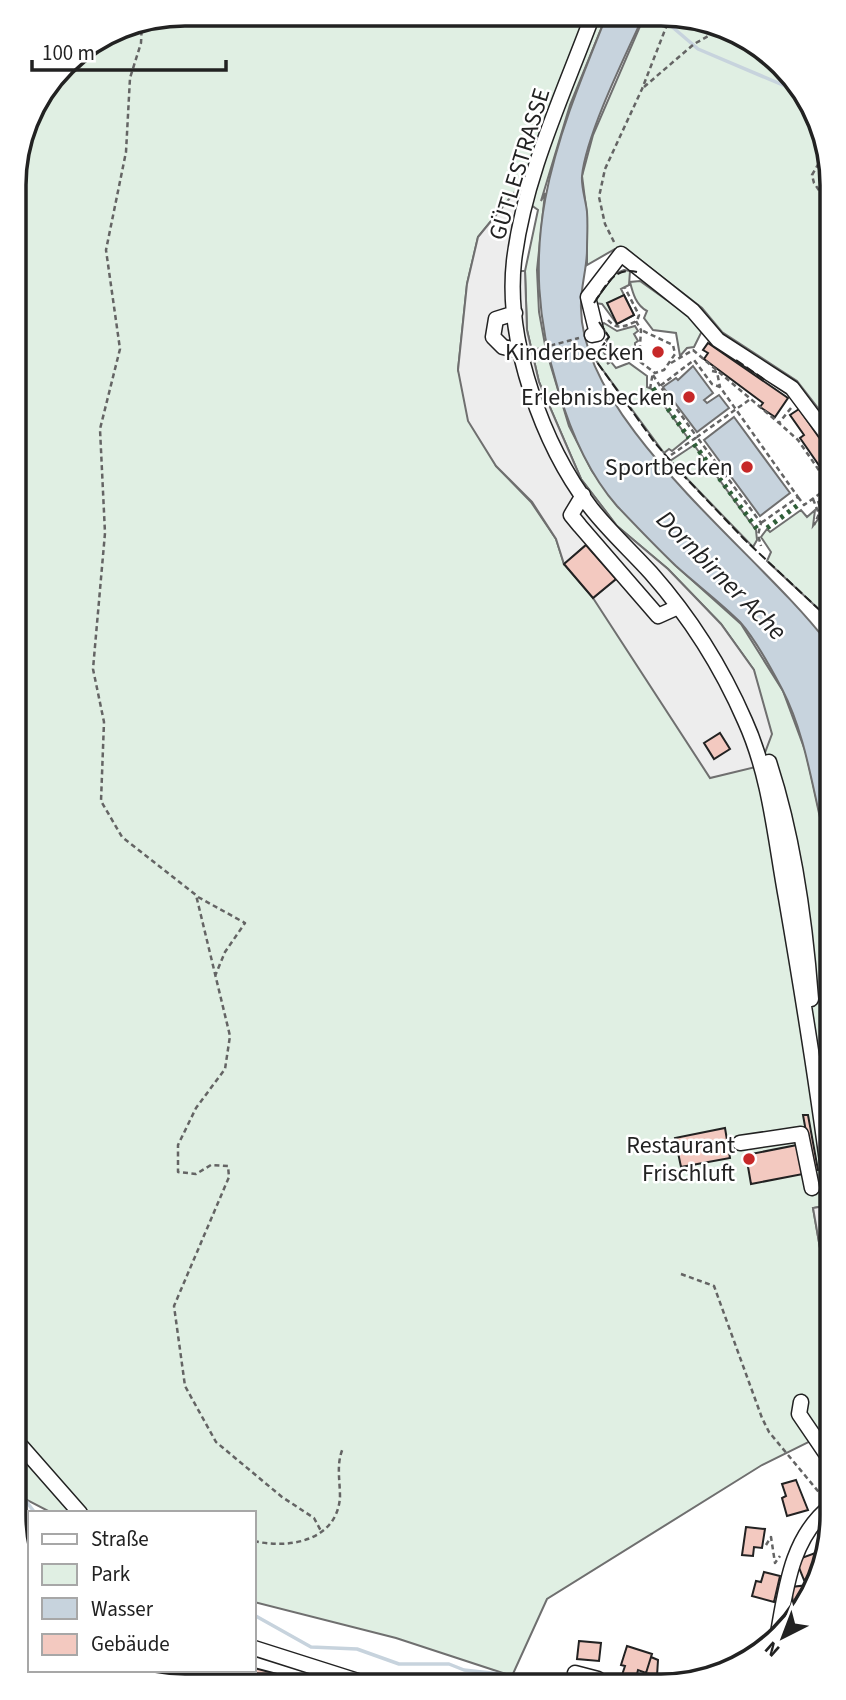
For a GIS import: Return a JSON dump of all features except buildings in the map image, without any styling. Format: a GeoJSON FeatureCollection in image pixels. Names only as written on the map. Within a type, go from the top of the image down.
{"type":"FeatureCollection","features":[{"type":"Feature","properties":{"kind":"street","name":"GÜTLESTRASSE"},"geometry":{"type":"LineString","coordinates":[[589,26],[531,187],[514,263],[515,313],[528,350],[542,419],[583,495],[678,607],[725,682],[761,761],[819,1104]]}},
{"type":"Feature","properties":{"kind":"street"},"geometry":{"type":"LineString","coordinates":[[598,339],[588,298],[621,254],[693,311],[718,340],[792,388],[820,425]]}},
{"type":"Feature","properties":{"kind":"street"},"geometry":{"type":"LineString","coordinates":[[515,313],[496,319],[493,337],[503,347],[528,350]]}},
{"type":"Feature","properties":{"kind":"street"},"geometry":{"type":"LineString","coordinates":[[583,495],[570,515],[579,526],[658,616],[678,607]]}},
{"type":"Feature","properties":{"kind":"street"},"geometry":{"type":"LineString","coordinates":[[740,1143],[801,1134],[813,1188]]}},
{"type":"Feature","properties":{"kind":"street"},"geometry":{"type":"LineString","coordinates":[[802,1402],[799,1414],[819,1443]]}},
{"type":"Feature","properties":{"kind":"street"},"geometry":{"type":"LineString","coordinates":[[26,1452],[78,1511]]}},
{"type":"Feature","properties":{"kind":"street"},"geometry":{"type":"LineString","coordinates":[[786,1602],[800,1543],[811,1524],[819,1517]]}},
{"type":"Feature","properties":{"kind":"street"},"geometry":{"type":"LineString","coordinates":[[256,1649],[336,1674]]}},
{"type":"Feature","properties":{"kind":"path"},"geometry":{"type":"LineString","coordinates":[[621,254],[605,224],[600,197],[605,169],[642,89],[666,27]]}},
{"type":"Feature","properties":{"kind":"path"},"geometry":{"type":"LineString","coordinates":[[141,33],[130,78],[127,152],[106,250],[120,349],[100,429],[105,533],[93,669],[104,722],[100,801],[122,837],[196,895],[245,923],[225,952],[215,976]]}},
{"type":"Feature","properties":{"kind":"path"},"geometry":{"type":"LineString","coordinates":[[642,89],[685,51],[711,35]]}},
{"type":"Feature","properties":{"kind":"path"},"geometry":{"type":"LineString","coordinates":[[818,165],[812,175],[820,190]]}},
{"type":"Feature","properties":{"kind":"path"},"geometry":{"type":"LineString","coordinates":[[606,317],[614,327],[621,328],[636,321],[639,315],[625,288]]}},
{"type":"Feature","properties":{"kind":"path"},"geometry":{"type":"LineString","coordinates":[[636,321],[641,330],[639,361]]}},
{"type":"Feature","properties":{"kind":"path"},"geometry":{"type":"LineString","coordinates":[[641,330],[669,341],[675,354],[671,363]]}},
{"type":"Feature","properties":{"kind":"path"},"geometry":{"type":"LineString","coordinates":[[528,350],[598,339],[616,359]]}},
{"type":"Feature","properties":{"kind":"path"},"geometry":{"type":"LineString","coordinates":[[653,374],[664,370],[693,350],[714,372],[798,440],[820,472]]}},
{"type":"Feature","properties":{"kind":"path"},"geometry":{"type":"LineString","coordinates":[[688,352],[712,384],[720,387]]}},
{"type":"Feature","properties":{"kind":"path"},"geometry":{"type":"LineString","coordinates":[[607,364],[616,359],[639,361],[653,374],[761,523]]}},
{"type":"Feature","properties":{"kind":"path"},"geometry":{"type":"LineString","coordinates":[[660,386],[694,360]]}},
{"type":"Feature","properties":{"kind":"path"},"geometry":{"type":"LineString","coordinates":[[714,372],[735,410],[804,505],[820,494]]}},
{"type":"Feature","properties":{"kind":"path"},"geometry":{"type":"LineString","coordinates":[[650,389],[653,374]]}},
{"type":"Feature","properties":{"kind":"path"},"geometry":{"type":"LineString","coordinates":[[779,423],[799,397]]}},
{"type":"Feature","properties":{"kind":"path"},"geometry":{"type":"LineString","coordinates":[[671,455],[749,400]]}},
{"type":"Feature","properties":{"kind":"path"},"geometry":{"type":"LineString","coordinates":[[761,547],[758,535],[761,523],[798,497]]}},
{"type":"Feature","properties":{"kind":"path"},"geometry":{"type":"LineString","coordinates":[[813,499],[819,514],[814,525]]}},
{"type":"Feature","properties":{"kind":"path"},"geometry":{"type":"LineString","coordinates":[[196,895],[230,1036],[225,1069],[196,1108],[178,1145],[178,1172],[196,1174],[211,1165],[228,1166],[229,1177],[173,1306],[185,1386],[216,1443],[282,1497],[314,1518],[321,1531]]}},
{"type":"Feature","properties":{"kind":"path"},"geometry":{"type":"LineString","coordinates":[[681,1274],[714,1286],[769,1432],[819,1492]]}},
{"type":"Feature","properties":{"kind":"path"},"geometry":{"type":"LineString","coordinates":[[256,1541],[273,1545],[305,1542],[321,1531],[338,1509],[340,1456],[344,1448]]}},
{"type":"Feature","properties":{"kind":"path"},"geometry":{"type":"LineString","coordinates":[[766,1545],[771,1537],[775,1563],[782,1555]]}},
{"type":"Feature","properties":{"kind":"green space"},"geometry":{"type":"Polygon","coordinates":[[[602,26],[570,105],[541,201],[545,193],[537,270],[539,312],[546,350],[569,426],[592,471],[615,503],[674,564],[741,624],[783,691],[806,753],[820,813],[819,1207],[813,1208],[819,1243],[819,1437],[762,1465],[547,1599],[513,1674],[396,1638],[256,1603],[256,1511],[48,1511],[26,1500],[27,175],[35,134],[53,97],[80,66],[115,43],[164,28],[602,26]],[[514,193],[478,237],[467,284],[458,370],[496,466],[531,502],[556,539],[564,564],[741,769],[759,766],[754,670],[721,624],[668,569],[617,526],[581,479],[539,382],[527,330],[525,271],[538,210],[514,193]]]}},
{"type":"Feature","properties":{"kind":"green space"},"geometry":{"type":"Polygon","coordinates":[[[640,26],[692,29],[712,35],[749,53],[780,80],[803,115],[817,154],[820,185],[820,410],[797,381],[722,332],[702,308],[626,249],[615,249],[587,265],[587,215],[582,176],[593,135],[640,26]]]}},
{"type":"Feature","properties":{"kind":"green space"},"geometry":{"type":"Polygon","coordinates":[[[630,271],[629,285],[621,289],[634,315],[617,324],[602,304],[594,303],[614,274],[630,271]]]}},
{"type":"Feature","properties":{"kind":"green space"},"geometry":{"type":"Polygon","coordinates":[[[640,281],[689,316],[702,331],[694,347],[687,348],[680,356],[676,333],[653,330],[644,318],[647,311],[638,302],[630,282],[640,281]]]}},
{"type":"Feature","properties":{"kind":"green space"},"geometry":{"type":"Polygon","coordinates":[[[604,323],[617,331],[635,326],[638,331],[634,334],[638,341],[635,343],[635,357],[625,356],[612,348],[601,325],[604,323]]]}},
{"type":"Feature","properties":{"kind":"green space"},"geometry":{"type":"Polygon","coordinates":[[[600,348],[616,368],[629,363],[647,376],[647,387],[652,389],[688,438],[672,451],[669,449],[664,453],[594,358],[600,348]]]}},
{"type":"Feature","properties":{"kind":"green space"},"geometry":{"type":"Polygon","coordinates":[[[694,445],[756,530],[757,540],[753,547],[670,461],[694,445]]]}},
{"type":"Feature","properties":{"kind":"green space"},"geometry":{"type":"Polygon","coordinates":[[[801,510],[807,517],[815,510],[813,526],[820,517],[820,610],[767,561],[771,552],[761,537],[767,529],[770,532],[801,510]]]}},
{"type":"Feature","properties":{"kind":"shaded area"},"geometry":{"type":"Polygon","coordinates":[[[514,193],[520,199],[508,271],[525,271],[527,330],[539,382],[581,479],[617,526],[668,569],[721,624],[754,670],[772,734],[760,766],[710,778],[593,598],[615,580],[586,545],[564,564],[556,539],[532,502],[496,466],[468,421],[458,370],[467,284],[478,237],[514,193]]]}},
{"type":"Feature","properties":{"kind":"shaded area"},"geometry":{"type":"Polygon","coordinates":[[[819,1207],[819,1243],[813,1208],[819,1207]]]}},
{"type":"Feature","properties":{"kind":"water","name":"Dornbirner Ache"},"geometry":{"type":"Polygon","coordinates":[[[602,26],[639,26],[598,118],[582,176],[587,212],[587,257],[581,308],[589,352],[610,396],[642,441],[679,485],[797,606],[820,633],[820,813],[791,707],[763,654],[740,622],[669,559],[617,506],[597,480],[581,450],[558,389],[545,337],[539,289],[540,243],[545,199],[555,155],[602,26]]]}},
{"type":"Feature","properties":{"kind":"water","name":"Erlebnisbecken"},"geometry":{"type":"Polygon","coordinates":[[[693,366],[713,393],[704,400],[707,403],[719,395],[729,408],[697,432],[663,387],[676,378],[678,380],[693,366]]]}},
{"type":"Feature","properties":{"kind":"water","name":"Sportbecken"},"geometry":{"type":"Polygon","coordinates":[[[734,417],[790,493],[760,516],[704,440],[734,417]]]}},
{"type":"Feature","properties":{"kind":"waterway"},"geometry":{"type":"LineString","coordinates":[[672,27],[698,49],[784,86]]}},
{"type":"Feature","properties":{"kind":"waterway"},"geometry":{"type":"LineString","coordinates":[[26,1501],[34,1511]]}},
{"type":"Feature","properties":{"kind":"waterway"},"geometry":{"type":"LineString","coordinates":[[256,1616],[311,1647],[357,1649],[399,1664],[449,1664],[464,1670],[500,1674]]}},
{"type":"Feature","properties":{"kind":"hedge"},"geometry":{"type":"LineString","coordinates":[[653,388],[689,438]]}},
{"type":"Feature","properties":{"kind":"hedge"},"geometry":{"type":"LineString","coordinates":[[694,444],[757,529]]}},
{"type":"Feature","properties":{"kind":"hedge"},"geometry":{"type":"LineString","coordinates":[[767,528],[798,505]]}},
{"type":"Feature","properties":{"kind":"fence"},"geometry":{"type":"LineString","coordinates":[[594,303],[616,275],[622,272],[637,272]]}},
{"type":"Feature","properties":{"kind":"fence"},"geometry":{"type":"LineString","coordinates":[[599,322],[609,337],[594,358],[655,443],[744,539],[820,610]]}},
{"type":"Feature","properties":{"kind":"fence"},"geometry":{"type":"LineString","coordinates":[[736,360],[765,380]]}},
{"type":"Feature","properties":{"kind":"place","name":"Kinderbecken"},"geometry":{"type":"Point","coordinates":[658,352]}},
{"type":"Feature","properties":{"kind":"place","name":"Erlebnisbecken"},"geometry":{"type":"Point","coordinates":[689,397]}},
{"type":"Feature","properties":{"kind":"place","name":"Sportbecken"},"geometry":{"type":"Point","coordinates":[747,467]}},
{"type":"Feature","properties":{"kind":"place","name":"Restaurant Frischluft"},"geometry":{"type":"Point","coordinates":[749,1159]}}]}
